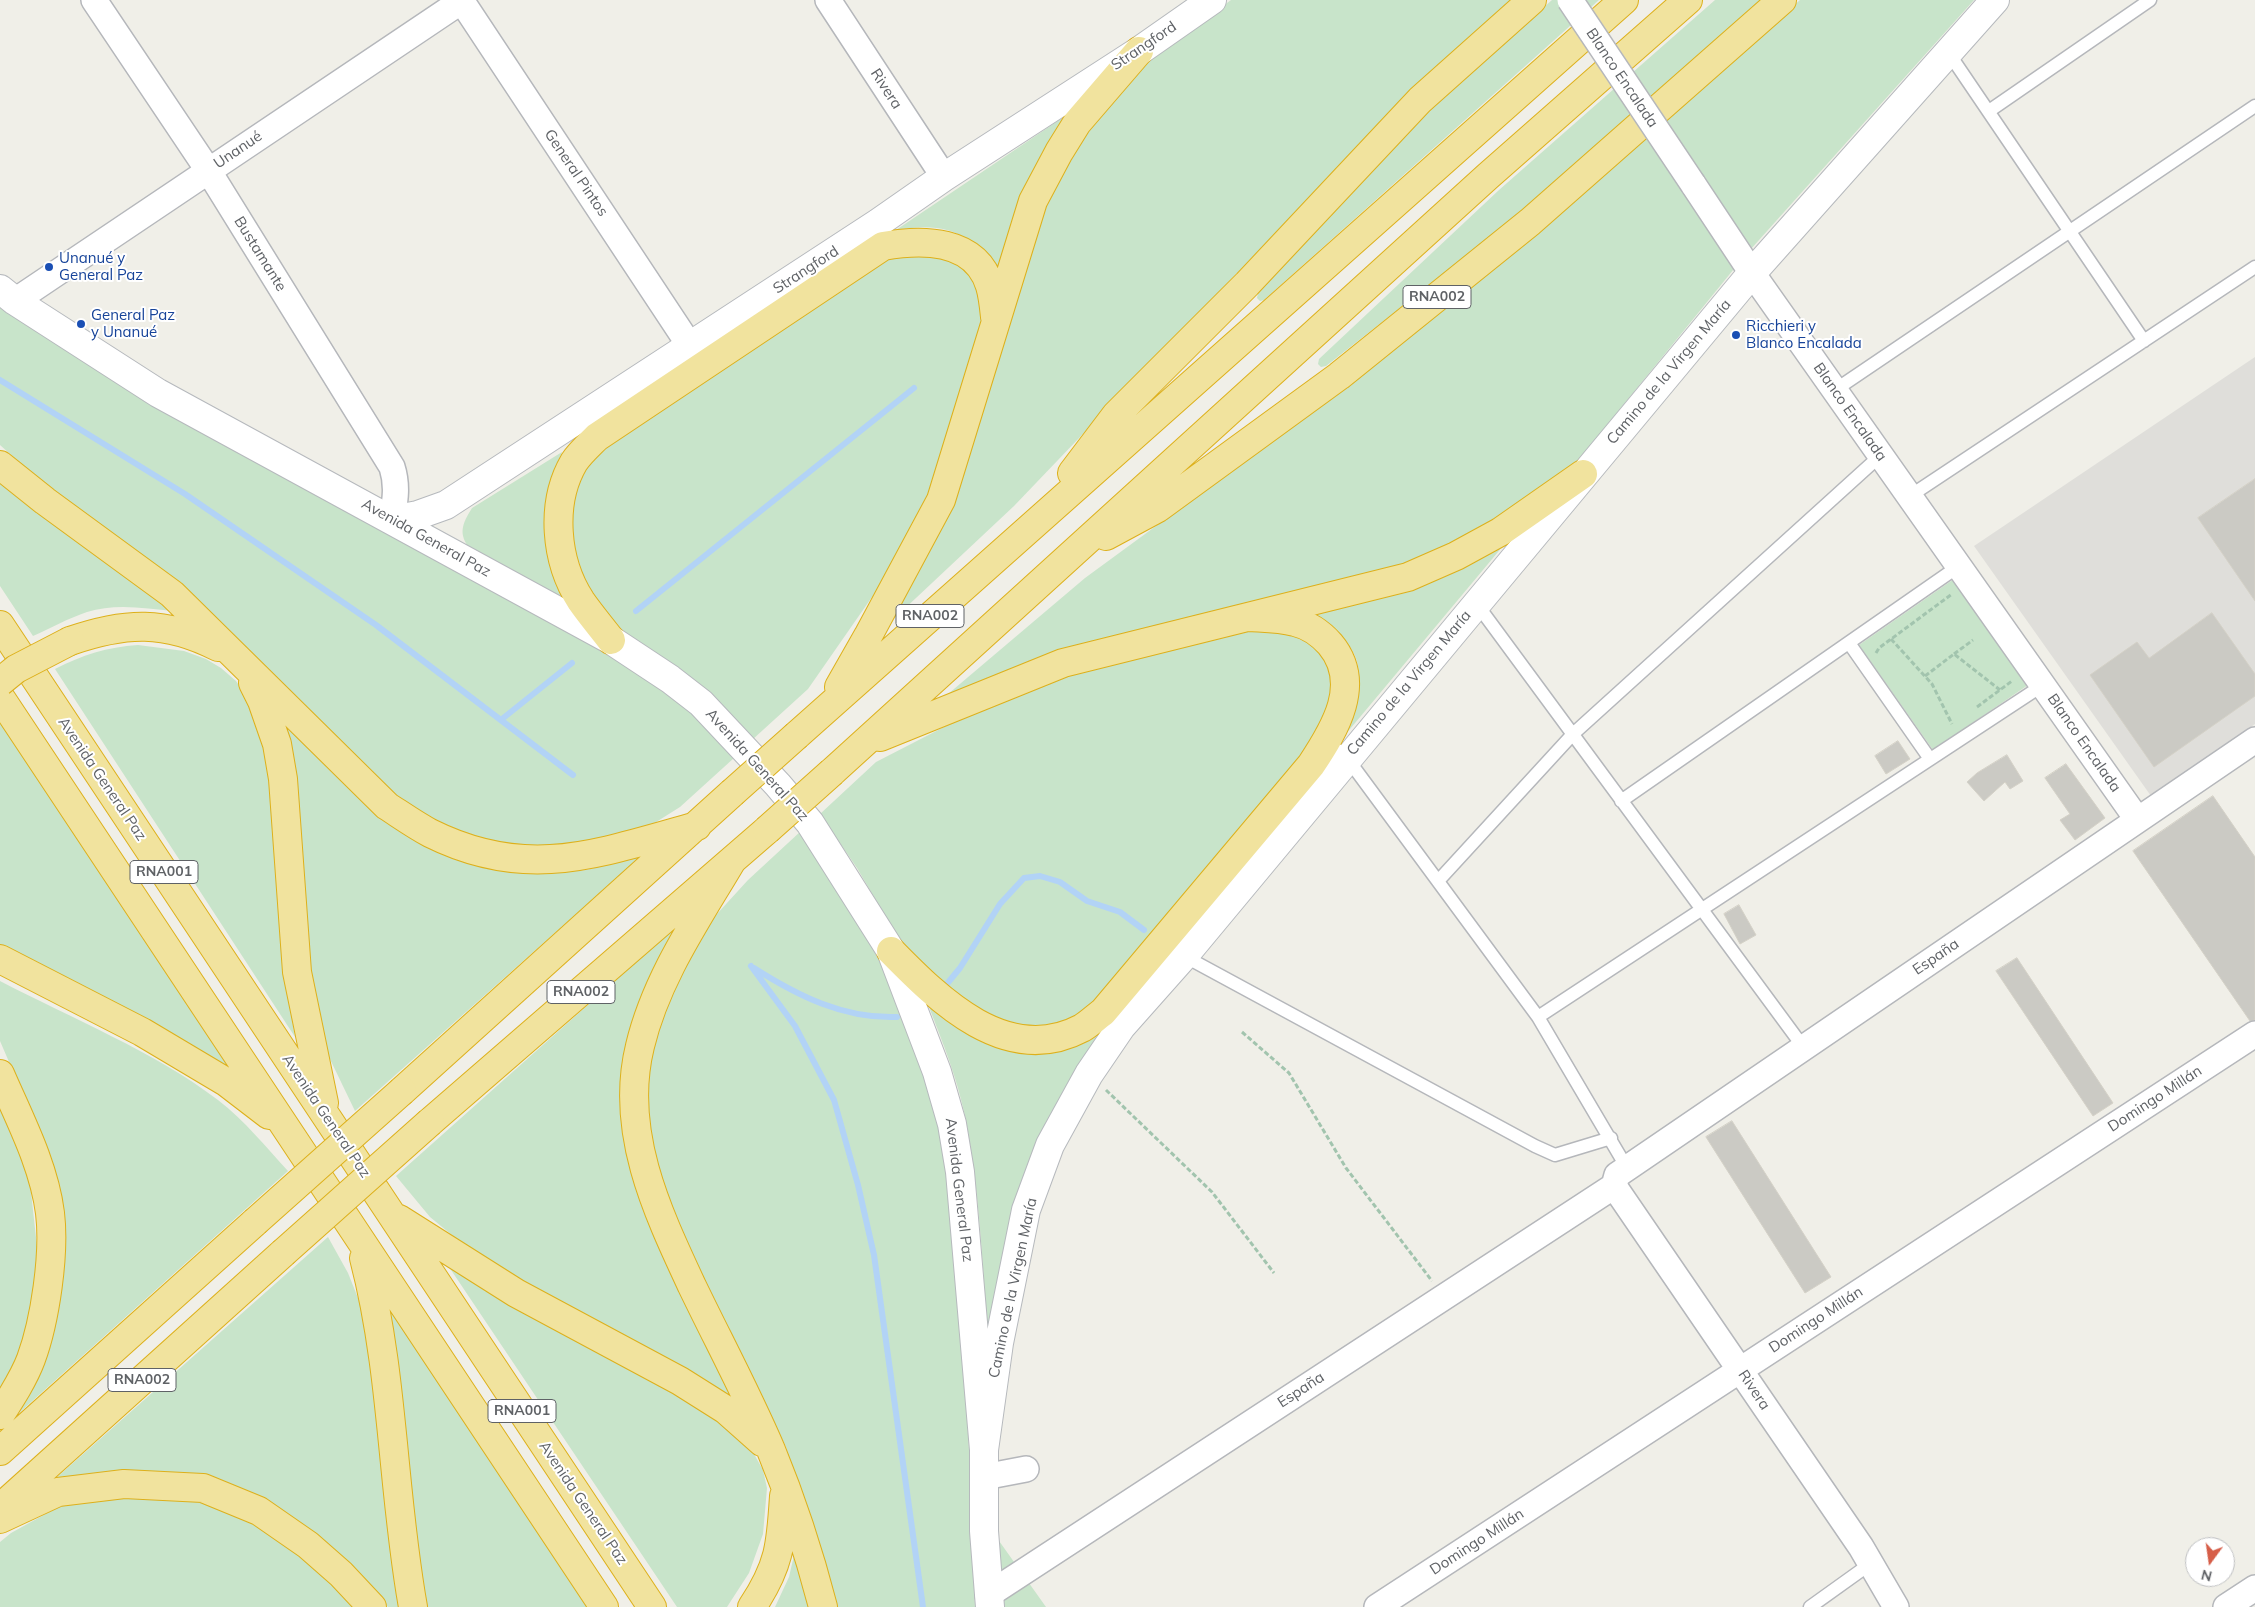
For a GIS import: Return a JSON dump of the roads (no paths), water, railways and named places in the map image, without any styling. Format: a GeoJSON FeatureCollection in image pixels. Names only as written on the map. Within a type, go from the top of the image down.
{"type":"FeatureCollection","features":[{"type":"Feature","properties":{"kind":"highway","name":"RNA002"},"geometry":{"type":"LineString","coordinates":[[1034,523],[1116,415],[1247,284],[1420,100],[1532,0]]}},
{"type":"Feature","properties":{"kind":"highway","name":"RNA002"},"geometry":{"type":"LineString","coordinates":[[0,1451],[826,708],[1624,0]]}},
{"type":"Feature","properties":{"kind":"highway","name":"RNA002"},"geometry":{"type":"LineString","coordinates":[[0,1508],[430,1122],[731,862],[832,772],[1488,176],[1688,0]]}},
{"type":"Feature","properties":{"kind":"highway","name":"RNA002"},"geometry":{"type":"LineString","coordinates":[[1066,559],[1158,508],[1339,376],[1530,222],[1782,0]]}},
{"type":"Feature","properties":{"kind":"highway"},"geometry":{"type":"LineString","coordinates":[[826,708],[873,628],[941,500],[1024,226],[1044,177],[1091,105],[1139,51]]}},
{"type":"Feature","properties":{"kind":"highway"},"geometry":{"type":"LineString","coordinates":[[611,640],[580,599],[563,561],[558,529],[562,490],[574,462],[597,437],[881,235],[942,243],[965,252],[980,266],[990,285],[996,319]]}},
{"type":"Feature","properties":{"kind":"highway"},"geometry":{"type":"LineString","coordinates":[[2,465],[172,594],[387,806],[429,833],[472,850],[509,858],[543,860],[584,857],[697,826]]}},
{"type":"Feature","properties":{"kind":"highway"},"geometry":{"type":"LineString","coordinates":[[860,746],[1006,684],[1063,663],[1408,577],[1456,556],[1500,532],[1583,474]]}},
{"type":"Feature","properties":{"kind":"highway"},"geometry":{"type":"LineString","coordinates":[[891,951],[930,990],[957,1011],[984,1028],[1010,1037],[1034,1040],[1061,1036],[1088,1024],[1109,1004],[1311,765],[1337,749],[1345,698],[1346,674],[1338,654],[1321,634],[1296,622],[1249,617]]}},
{"type":"Feature","properties":{"kind":"highway","name":"Avenida General Paz"},"geometry":{"type":"LineString","coordinates":[[0,625],[652,1607]]}},
{"type":"Feature","properties":{"kind":"highway"},"geometry":{"type":"LineString","coordinates":[[0,682],[16,669],[70,641],[100,630],[128,626],[158,627],[193,634],[239,660],[262,701],[278,744],[283,779],[297,972],[328,1119]]}},
{"type":"Feature","properties":{"kind":"highway","name":"RNA001"},"geometry":{"type":"LineString","coordinates":[[0,697],[604,1607]]}},
{"type":"Feature","properties":{"kind":"highway"},"geometry":{"type":"LineString","coordinates":[[731,862],[671,964],[652,1005],[639,1048],[634,1084],[635,1128],[646,1175],[663,1224],[770,1449],[806,1544],[823,1607]]}},
{"type":"Feature","properties":{"kind":"highway"},"geometry":{"type":"LineString","coordinates":[[0,959],[142,1032],[226,1082],[258,1105],[291,1134]]}},
{"type":"Feature","properties":{"kind":"highway"},"geometry":{"type":"LineString","coordinates":[[0,1074],[39,1169],[50,1213],[50,1259],[44,1304],[31,1359],[0,1416]]}},
{"type":"Feature","properties":{"kind":"highway"},"geometry":{"type":"LineString","coordinates":[[392,1215],[516,1293],[680,1381],[726,1410],[770,1449]]}},
{"type":"Feature","properties":{"kind":"highway"},"geometry":{"type":"LineString","coordinates":[[359,1238],[375,1301],[386,1373],[405,1560],[413,1607]]}},
{"type":"Feature","properties":{"kind":"highway"},"geometry":{"type":"LineString","coordinates":[[0,1519],[58,1492],[124,1484],[203,1488],[259,1511],[308,1545],[341,1574],[372,1607]]}},
{"type":"Feature","properties":{"kind":"highway"},"geometry":{"type":"LineString","coordinates":[[752,1607],[768,1582],[781,1545],[784,1487]]}},
{"type":"Feature","properties":{"kind":"street","name":"Bustamante"},"geometry":{"type":"LineString","coordinates":[[94,0],[208,170],[392,467],[396,481],[392,520]]}},
{"type":"Feature","properties":{"kind":"street","name":"Unanué"},"geometry":{"type":"LineString","coordinates":[[7,295],[208,170],[462,0]]}},
{"type":"Feature","properties":{"kind":"street","name":"General Pintos"},"geometry":{"type":"LineString","coordinates":[[462,0],[690,346]]}},
{"type":"Feature","properties":{"kind":"street","name":"Rivera"},"geometry":{"type":"LineString","coordinates":[[828,0],[944,177]]}},
{"type":"Feature","properties":{"kind":"street","name":"Blanco Encalada"},"geometry":{"type":"LineString","coordinates":[[1570,0],[1752,273],[2137,819]]}},
{"type":"Feature","properties":{"kind":"street","name":"Camino de la Virgen María"},"geometry":{"type":"LineString","coordinates":[[984,1450],[999,1343],[1026,1210],[1050,1145],[1089,1074],[1121,1027],[1184,956],[1337,749],[1476,603],[1752,273],[1995,0]]}},
{"type":"Feature","properties":{"kind":"street","name":"Strangford"},"geometry":{"type":"LineString","coordinates":[[392,520],[418,515],[446,505],[690,346],[881,235],[944,177],[1139,51],[1203,2]]}},
{"type":"Feature","properties":{"kind":"street","name":"Avenida General Paz"},"geometry":{"type":"LineString","coordinates":[[7,295],[158,393],[611,640],[670,678],[701,703],[810,823],[891,951],[937,1072],[952,1124],[961,1182],[984,1450],[984,1530],[989,1601]]}},
{"type":"Feature","properties":{"kind":"street"},"geometry":{"type":"LineString","coordinates":[[570,425],[584,449]]}},
{"type":"Feature","properties":{"kind":"street","name":"España"},"geometry":{"type":"LineString","coordinates":[[989,1601],[1444,1297],[2137,819],[2255,740]]}},
{"type":"Feature","properties":{"kind":"street"},"geometry":{"type":"LineString","coordinates":[[1088,1024],[1109,1045]]}},
{"type":"Feature","properties":{"kind":"street","name":"Domingo Millán"},"geometry":{"type":"LineString","coordinates":[[1377,1607],[2253,1039]]}},
{"type":"Feature","properties":{"kind":"street","name":"Rivera"},"geometry":{"type":"LineString","coordinates":[[1620,1176],[1740,1370],[1870,1564],[1896,1607]]}},
{"type":"Feature","properties":{"kind":"street"},"geometry":{"type":"LineString","coordinates":[[984,1477],[1026,1469]]}},
{"type":"Feature","properties":{"kind":"lane"},"geometry":{"type":"LineString","coordinates":[[1989,111],[2150,0]]}},
{"type":"Feature","properties":{"kind":"lane"},"geometry":{"type":"LineString","coordinates":[[1948,52],[2144,341]]}},
{"type":"Feature","properties":{"kind":"lane"},"geometry":{"type":"LineString","coordinates":[[1835,390],[2255,106]]}},
{"type":"Feature","properties":{"kind":"lane"},"geometry":{"type":"LineString","coordinates":[[1910,496],[2255,267]]}},
{"type":"Feature","properties":{"kind":"lane"},"geometry":{"type":"LineString","coordinates":[[1440,880],[1573,734],[1881,455]]}},
{"type":"Feature","properties":{"kind":"lane"},"geometry":{"type":"LineString","coordinates":[[1621,801],[1959,566]]}},
{"type":"Feature","properties":{"kind":"lane"},"geometry":{"type":"LineString","coordinates":[[1476,603],[1804,1048]]}},
{"type":"Feature","properties":{"kind":"lane"},"geometry":{"type":"LineString","coordinates":[[1849,643],[1930,759]]}},
{"type":"Feature","properties":{"kind":"lane"},"geometry":{"type":"LineString","coordinates":[[1538,1017],[1930,759],[2038,678]]}},
{"type":"Feature","properties":{"kind":"lane"},"geometry":{"type":"LineString","coordinates":[[1337,749],[1440,880],[1538,1017],[1611,1138],[1620,1176]]}},
{"type":"Feature","properties":{"kind":"lane"},"geometry":{"type":"LineString","coordinates":[[1184,956],[1555,1155],[1611,1138]]}},
{"type":"Feature","properties":{"kind":"lane"},"geometry":{"type":"LineString","coordinates":[[1810,1607],[1870,1564]]}},
{"type":"Feature","properties":{"kind":"waterway"},"geometry":{"type":"LineString","coordinates":[[0,380],[185,494],[376,625],[573,775]]}},
{"type":"Feature","properties":{"kind":"waterway"},"geometry":{"type":"LineString","coordinates":[[636,611],[914,388]]}},
{"type":"Feature","properties":{"kind":"waterway"},"geometry":{"type":"LineString","coordinates":[[502,719],[572,663]]}},
{"type":"Feature","properties":{"kind":"waterway"},"geometry":{"type":"LineString","coordinates":[[946,985],[960,968],[1000,904],[1024,878],[1040,876],[1060,882],[1087,901],[1120,912],[1144,930]]}},
{"type":"Feature","properties":{"kind":"waterway"},"geometry":{"type":"LineString","coordinates":[[751,966],[795,1026],[834,1100],[858,1185],[874,1255],[923,1607]]}},
{"type":"Feature","properties":{"kind":"waterway"},"geometry":{"type":"LineString","coordinates":[[754,968],[787,988],[822,1004],[858,1014],[877,1017],[897,1017]]}},
{"type":"Feature","properties":{"kind":"place","name":"Unanué y General Paz"},"geometry":{"type":"Point","coordinates":[49,267]}},
{"type":"Feature","properties":{"kind":"place","name":"General Paz y Unanué"},"geometry":{"type":"Point","coordinates":[81,324]}},
{"type":"Feature","properties":{"kind":"place","name":"Ricchieri y Blanco Encalada"},"geometry":{"type":"Point","coordinates":[1736,335]}}]}
